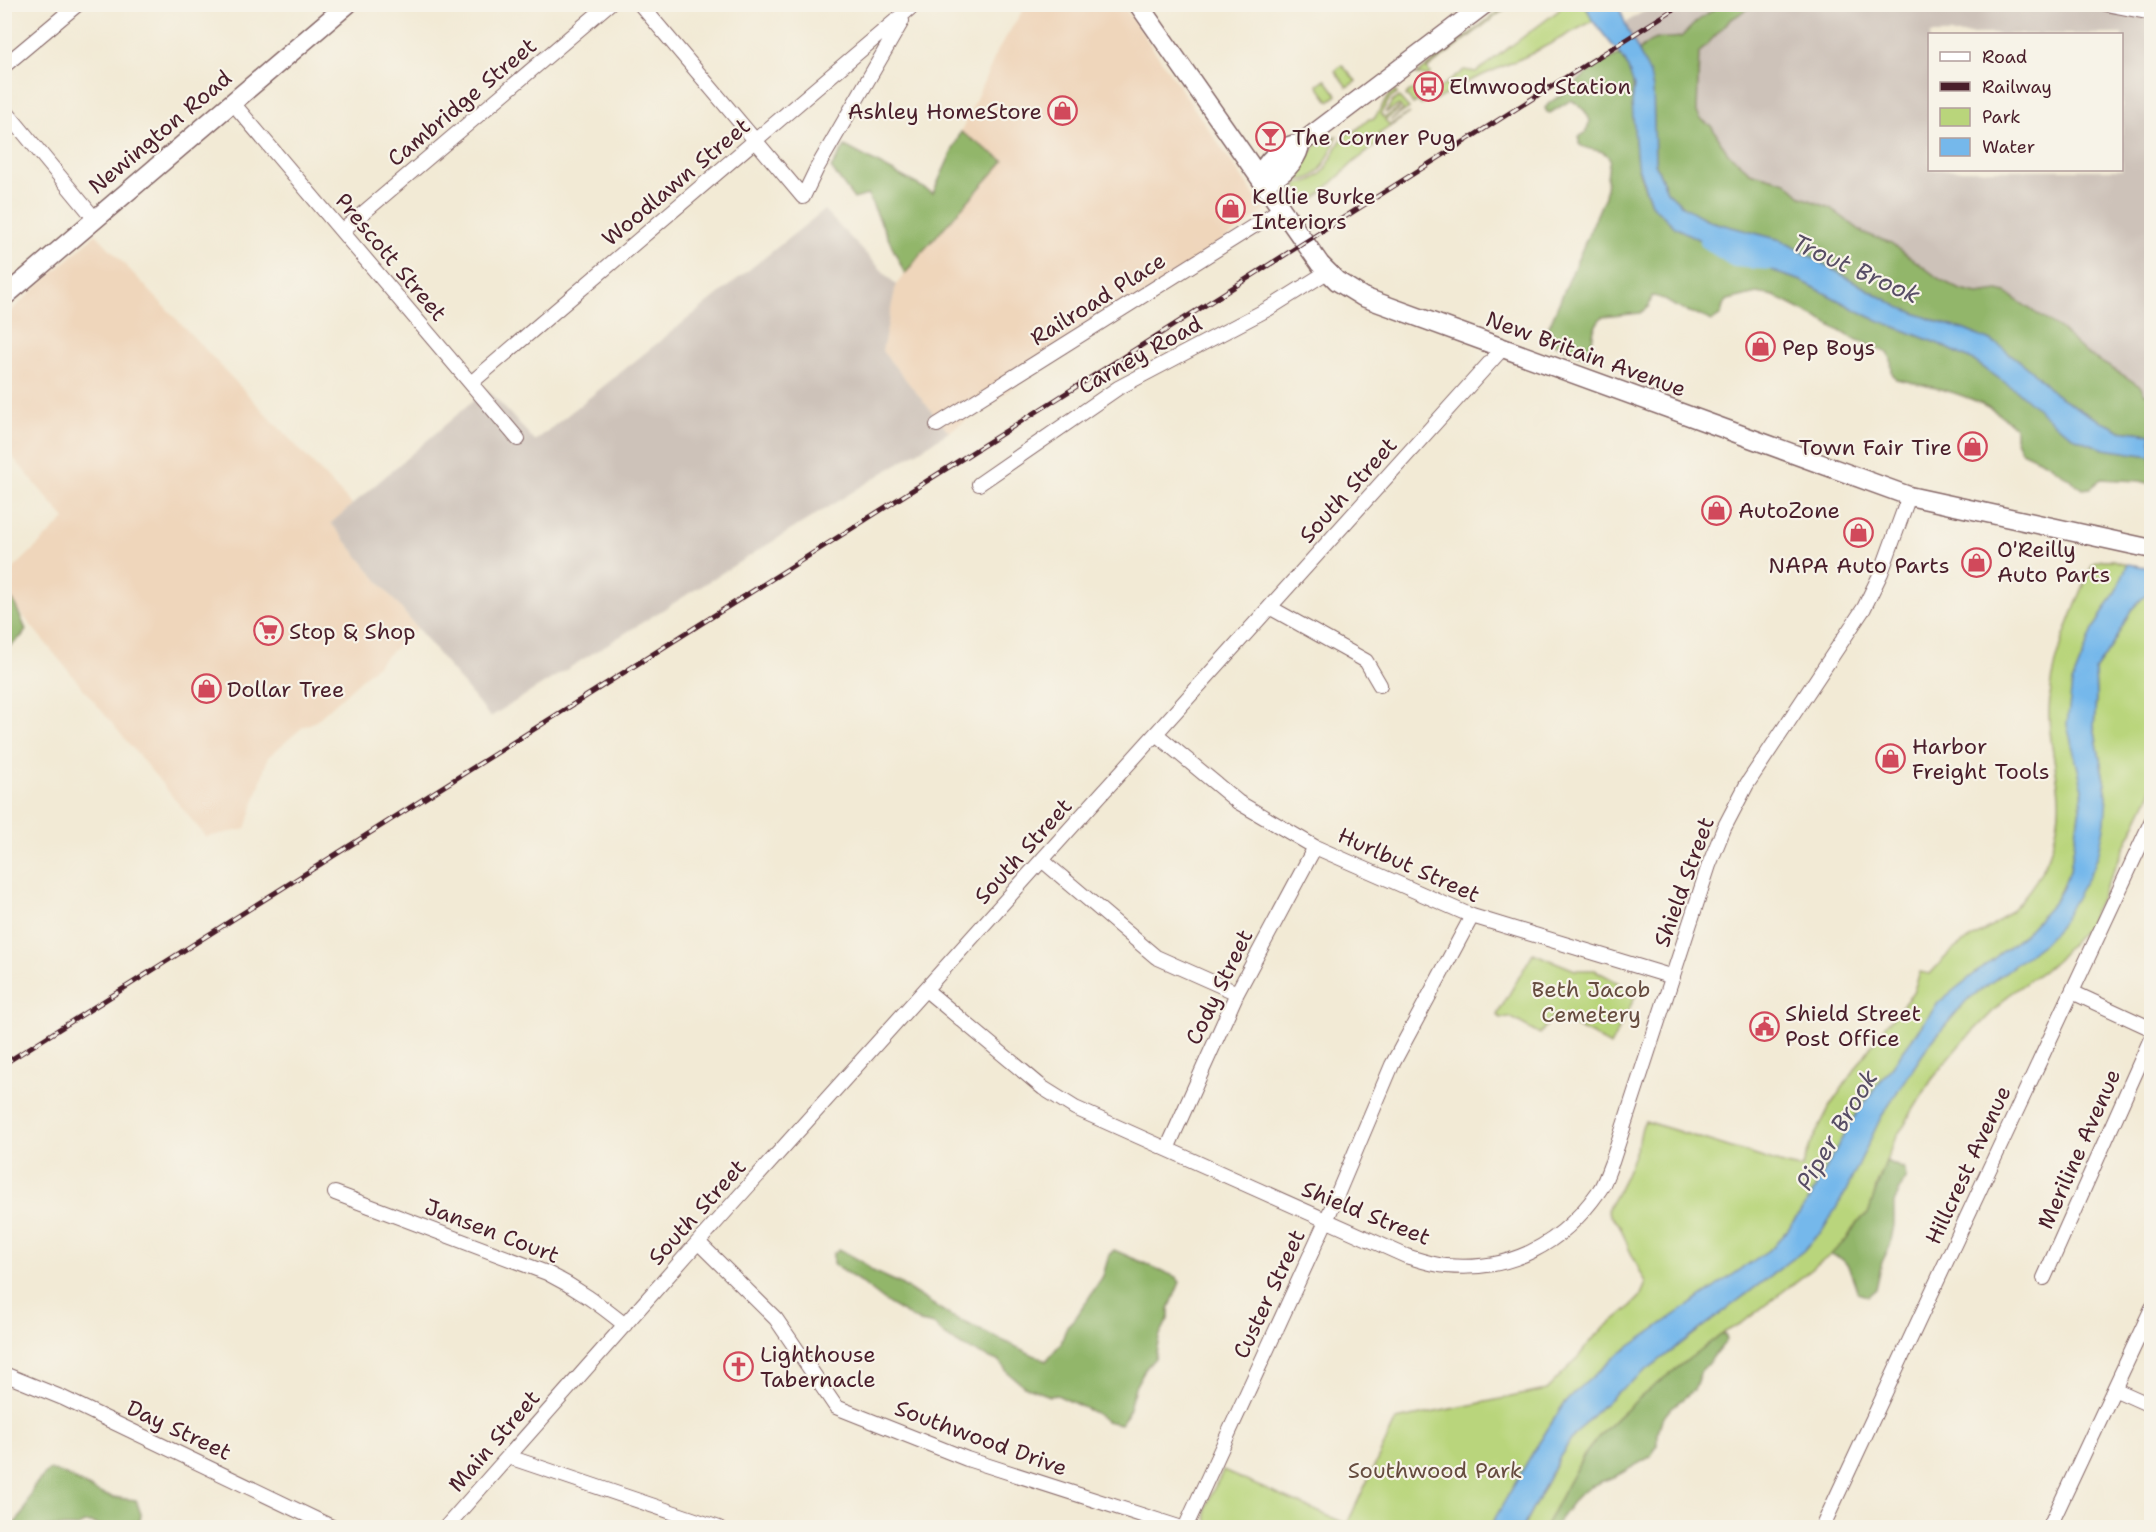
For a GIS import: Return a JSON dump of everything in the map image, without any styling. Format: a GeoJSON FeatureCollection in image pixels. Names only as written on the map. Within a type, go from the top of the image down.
{"type":"FeatureCollection","features":[{"type":"Feature","properties":{"kind":"main road","name":"Newington Road"},"geometry":{"type":"LineString","coordinates":[[4,297],[348,4]]}},
{"type":"Feature","properties":{"kind":"main road","name":"New Britain Avenue"},"geometry":{"type":"LineString","coordinates":[[1138,4],[1327,272],[1349,290],[1375,303],[1909,496],[2151,549]]}},
{"type":"Feature","properties":{"kind":"main road"},"geometry":{"type":"LineString","coordinates":[[1261,178],[1276,177],[1296,157],[1300,144],[1485,4]]}},
{"type":"Feature","properties":{"kind":"street"},"geometry":{"type":"LineString","coordinates":[[4,66],[78,4]]}},
{"type":"Feature","properties":{"kind":"street","name":"Cambridge Street"},"geometry":{"type":"LineString","coordinates":[[342,231],[609,4]]}},
{"type":"Feature","properties":{"kind":"street"},"geometry":{"type":"LineString","coordinates":[[640,4],[756,141]]}},
{"type":"Feature","properties":{"kind":"street"},"geometry":{"type":"LineString","coordinates":[[2106,4],[2151,13]]}},
{"type":"Feature","properties":{"kind":"street","name":"Woodlawn Street"},"geometry":{"type":"LineString","coordinates":[[471,383],[911,8]]}},
{"type":"Feature","properties":{"kind":"street","name":"Woodlawn Street"},"geometry":{"type":"LineString","coordinates":[[756,141],[803,197],[911,8]]}},
{"type":"Feature","properties":{"kind":"street","name":"Prescott Street"},"geometry":{"type":"LineString","coordinates":[[232,102],[518,439]]}},
{"type":"Feature","properties":{"kind":"street"},"geometry":{"type":"LineString","coordinates":[[4,109],[95,219]]}},
{"type":"Feature","properties":{"kind":"street","name":"Railroad Place"},"geometry":{"type":"LineString","coordinates":[[937,425],[1281,209]]}},
{"type":"Feature","properties":{"kind":"street","name":"Carney Road"},"geometry":{"type":"LineString","coordinates":[[978,484],[1118,388],[1268,309],[1327,272]]}},
{"type":"Feature","properties":{"kind":"street","name":"South Street"},"geometry":{"type":"LineString","coordinates":[[574,1381],[1502,349]]}},
{"type":"Feature","properties":{"kind":"street","name":"Shield Street"},"geometry":{"type":"LineString","coordinates":[[926,990],[1043,1088],[1076,1108],[1326,1221],[1406,1256],[1444,1266],[1486,1267],[1528,1254],[1551,1241],[1576,1218],[1600,1190],[1615,1152],[1709,865],[1724,828],[1755,770],[1864,608],[1881,573],[1909,496]]}},
{"type":"Feature","properties":{"kind":"street"},"geometry":{"type":"LineString","coordinates":[[1271,608],[1366,661],[1380,685]]}},
{"type":"Feature","properties":{"kind":"street","name":"Hurlbut Street"},"geometry":{"type":"LineString","coordinates":[[1156,734],[1238,802],[1315,847],[1472,916],[1673,977]]}},
{"type":"Feature","properties":{"kind":"street","name":"Hillcrest Avenue"},"geometry":{"type":"LineString","coordinates":[[1822,1527],[2151,820]]}},
{"type":"Feature","properties":{"kind":"street","name":"Cody Street"},"geometry":{"type":"LineString","coordinates":[[1167,1149],[1237,993],[1315,847]]}},
{"type":"Feature","properties":{"kind":"street"},"geometry":{"type":"LineString","coordinates":[[1043,861],[1156,957],[1237,993]]}},
{"type":"Feature","properties":{"kind":"street","name":"Custer Street"},"geometry":{"type":"LineString","coordinates":[[1183,1527],[1326,1221],[1392,1065],[1472,916]]}},
{"type":"Feature","properties":{"kind":"street"},"geometry":{"type":"LineString","coordinates":[[2072,993],[2151,1029]]}},
{"type":"Feature","properties":{"kind":"street","name":"Meriline Avenue"},"geometry":{"type":"LineString","coordinates":[[2044,1278],[2151,1036]]}},
{"type":"Feature","properties":{"kind":"street","name":"Jansen Court"},"geometry":{"type":"LineString","coordinates":[[335,1193],[547,1272],[570,1283],[625,1325]]}},
{"type":"Feature","properties":{"kind":"street","name":"Southwood Drive"},"geometry":{"type":"LineString","coordinates":[[698,1242],[776,1319],[837,1407],[967,1459],[1183,1527]]}},
{"type":"Feature","properties":{"kind":"street"},"geometry":{"type":"LineString","coordinates":[[2049,1527],[2151,1308]]}},
{"type":"Feature","properties":{"kind":"street","name":"Day Street"},"geometry":{"type":"LineString","coordinates":[[4,1374],[63,1398],[334,1527]]}},
{"type":"Feature","properties":{"kind":"street","name":"Main Street"},"geometry":{"type":"LineString","coordinates":[[445,1527],[574,1381]]}},
{"type":"Feature","properties":{"kind":"street"},"geometry":{"type":"LineString","coordinates":[[2114,1389],[2151,1406]]}},
{"type":"Feature","properties":{"kind":"street"},"geometry":{"type":"LineString","coordinates":[[509,1457],[719,1527]]}},
{"type":"Feature","properties":{"kind":"shaded area"},"geometry":{"type":"Polygon","coordinates":[[[1026,5],[1123,5],[1265,211],[949,432],[882,351],[896,285],[922,252],[1003,161],[961,132],[998,50],[1026,5]]]}},
{"type":"Feature","properties":{"kind":"shaded area"},"geometry":{"type":"Polygon","coordinates":[[[1654,5],[1720,5],[1696,22],[1681,37],[1666,37],[1646,44],[1639,51],[1625,23],[1654,5]]]}},
{"type":"Feature","properties":{"kind":"shaded area"},"geometry":{"type":"Polygon","coordinates":[[[1754,5],[2151,5],[2151,395],[2144,393],[2123,375],[2087,354],[2061,330],[2006,293],[1978,294],[1961,290],[1941,280],[1891,243],[1864,233],[1830,208],[1802,197],[1792,186],[1772,177],[1750,172],[1727,152],[1712,127],[1700,118],[1697,112],[1699,53],[1730,20],[1754,5]]]}},
{"type":"Feature","properties":{"kind":"shaded area"},"geometry":{"type":"Polygon","coordinates":[[[824,210],[896,285],[882,351],[949,432],[490,717],[331,523],[487,389],[535,441],[824,210]]]}},
{"type":"Feature","properties":{"kind":"shaded area"},"geometry":{"type":"Polygon","coordinates":[[[96,234],[352,505],[331,523],[417,628],[316,721],[303,727],[268,757],[246,829],[206,837],[5,594],[5,577],[65,519],[5,448],[4,317],[96,234]]]}},
{"type":"Feature","properties":{"kind":"green space"},"geometry":{"type":"Polygon","coordinates":[[[1510,5],[1427,69],[1429,76],[1416,75],[1510,5]]]}},
{"type":"Feature","properties":{"kind":"green space"},"geometry":{"type":"Polygon","coordinates":[[[1562,5],[1585,5],[1593,21],[1529,55],[1467,82],[1438,99],[1426,101],[1421,105],[1418,101],[1413,104],[1406,95],[1412,90],[1441,87],[1464,70],[1476,72],[1558,11],[1562,5]]]}},
{"type":"Feature","properties":{"kind":"green space"},"geometry":{"type":"Polygon","coordinates":[[[1720,5],[1754,5],[1730,20],[1699,53],[1697,112],[1700,118],[1712,127],[1727,152],[1750,172],[1786,182],[1802,197],[1830,208],[1864,233],[1891,243],[1941,280],[1961,290],[1978,294],[1998,291],[2006,293],[2061,330],[2087,354],[2141,387],[2144,393],[2151,395],[2151,434],[2119,430],[2087,414],[2055,394],[2030,369],[1997,344],[1899,307],[1781,240],[1716,223],[1689,211],[1667,191],[1655,162],[1653,89],[1639,51],[1654,40],[1681,37],[1696,22],[1720,5]]]}},
{"type":"Feature","properties":{"kind":"green space"},"geometry":{"type":"Polygon","coordinates":[[[1620,54],[1629,69],[1632,80],[1637,164],[1641,178],[1651,204],[1676,228],[1720,250],[1747,258],[1780,274],[1802,281],[1870,317],[1939,344],[1974,361],[2017,391],[2076,438],[2104,449],[2151,456],[2151,484],[2101,479],[2090,488],[2083,489],[2049,464],[2021,451],[2015,438],[2015,427],[2003,416],[1960,395],[1896,379],[1892,373],[1888,353],[1848,336],[1774,296],[1757,293],[1728,300],[1723,305],[1721,315],[1712,321],[1652,296],[1649,306],[1640,313],[1602,317],[1595,328],[1588,357],[1546,341],[1547,331],[1605,196],[1610,159],[1603,152],[1579,144],[1579,137],[1585,133],[1590,122],[1585,112],[1577,104],[1571,100],[1550,113],[1545,108],[1598,64],[1620,54]]]}},
{"type":"Feature","properties":{"kind":"green space"},"geometry":{"type":"Polygon","coordinates":[[[1342,65],[1356,81],[1347,87],[1335,71],[1342,65]]]}},
{"type":"Feature","properties":{"kind":"green space"},"geometry":{"type":"Polygon","coordinates":[[[1325,79],[1337,95],[1329,101],[1317,85],[1325,79]]]}},
{"type":"Feature","properties":{"kind":"green space"},"geometry":{"type":"Polygon","coordinates":[[[1395,91],[1397,94],[1390,99],[1381,113],[1384,118],[1399,108],[1399,110],[1385,120],[1390,125],[1410,113],[1379,134],[1383,140],[1306,204],[1295,184],[1308,182],[1324,171],[1343,138],[1350,131],[1353,133],[1369,119],[1374,119],[1389,95],[1395,91]]]}},
{"type":"Feature","properties":{"kind":"green space"},"geometry":{"type":"Polygon","coordinates":[[[1399,97],[1409,108],[1390,121],[1403,110],[1399,105],[1385,113],[1392,102],[1399,97]]]}},
{"type":"Feature","properties":{"kind":"green space"},"geometry":{"type":"Polygon","coordinates":[[[961,132],[1004,161],[905,274],[868,195],[854,199],[831,168],[845,146],[933,193],[961,132]]]}},
{"type":"Feature","properties":{"kind":"green space"},"geometry":{"type":"Polygon","coordinates":[[[1337,136],[1326,161],[1316,174],[1301,180],[1291,179],[1316,145],[1337,136]]]}},
{"type":"Feature","properties":{"kind":"green space","name":"Southwood Park"},"geometry":{"type":"Polygon","coordinates":[[[2114,560],[2128,565],[2093,630],[2072,683],[2079,768],[2083,789],[2070,870],[2055,901],[2026,933],[1939,1002],[1850,1123],[1809,1200],[1773,1247],[1616,1356],[1573,1394],[1563,1405],[1532,1454],[1490,1527],[1471,1527],[1471,1524],[1468,1528],[1213,1528],[1208,1522],[1206,1508],[1223,1471],[1347,1524],[1396,1420],[1546,1390],[1573,1363],[1596,1335],[1640,1297],[1646,1283],[1620,1226],[1607,1210],[1628,1169],[1645,1121],[1786,1165],[1800,1168],[1803,1166],[1810,1145],[1830,1106],[1882,1030],[1913,993],[1920,972],[1930,974],[1956,947],[2001,919],[2026,895],[2043,868],[2056,833],[2059,808],[2049,721],[2054,671],[2071,616],[2093,563],[2114,560]]]}},
{"type":"Feature","properties":{"kind":"green space"},"geometry":{"type":"Polygon","coordinates":[[[2151,589],[2151,792],[2087,926],[2053,964],[2011,993],[1957,1048],[1934,1076],[1894,1141],[1876,1187],[1872,1208],[1857,1222],[1837,1250],[1742,1323],[1721,1334],[1621,1414],[1582,1458],[1545,1527],[1523,1528],[1561,1455],[1587,1421],[1615,1394],[1803,1251],[1844,1195],[1881,1117],[1928,1046],[1966,1001],[2044,943],[2059,927],[2107,796],[2094,727],[2095,670],[2111,647],[2131,610],[2151,589]]]}},
{"type":"Feature","properties":{"kind":"green space"},"geometry":{"type":"Polygon","coordinates":[[[5,594],[14,602],[26,630],[5,650],[5,594]]]}},
{"type":"Feature","properties":{"kind":"green space","name":"Beth Jacob Cemetery"},"geometry":{"type":"Polygon","coordinates":[[[1533,953],[1575,970],[1595,970],[1637,993],[1610,1046],[1593,1035],[1553,1016],[1540,1034],[1510,1017],[1501,1018],[1497,1015],[1533,953]]]}},
{"type":"Feature","properties":{"kind":"green space"},"geometry":{"type":"Polygon","coordinates":[[[1886,1161],[1904,1169],[1906,1176],[1894,1203],[1894,1225],[1890,1246],[1882,1262],[1876,1289],[1868,1296],[1858,1293],[1852,1275],[1842,1259],[1830,1255],[1847,1239],[1857,1222],[1868,1214],[1886,1161]]]}},
{"type":"Feature","properties":{"kind":"green space"},"geometry":{"type":"Polygon","coordinates":[[[839,1249],[951,1316],[1046,1361],[1061,1343],[1067,1326],[1077,1316],[1103,1276],[1109,1255],[1114,1250],[1176,1277],[1180,1282],[1169,1309],[1169,1317],[1159,1337],[1155,1358],[1145,1369],[1135,1387],[1127,1415],[1120,1424],[1106,1421],[1095,1413],[1057,1395],[1050,1396],[1024,1386],[1008,1373],[1000,1362],[962,1346],[944,1335],[934,1325],[920,1322],[889,1304],[833,1264],[833,1254],[839,1249]]]}},
{"type":"Feature","properties":{"kind":"green space"},"geometry":{"type":"Polygon","coordinates":[[[1721,1334],[1725,1334],[1727,1340],[1700,1373],[1694,1390],[1671,1408],[1662,1419],[1658,1432],[1658,1445],[1650,1457],[1579,1494],[1554,1527],[1545,1527],[1582,1459],[1610,1425],[1647,1392],[1721,1334]]]}},
{"type":"Feature","properties":{"kind":"green space"},"geometry":{"type":"Polygon","coordinates":[[[49,1470],[63,1474],[106,1495],[136,1500],[141,1514],[139,1527],[109,1528],[85,1523],[77,1527],[11,1527],[23,1514],[34,1486],[49,1470]]]}},
{"type":"Feature","properties":{"kind":"water"},"geometry":{"type":"Polygon","coordinates":[[[1586,5],[1618,5],[1650,74],[1653,89],[1655,163],[1667,191],[1683,206],[1709,221],[1781,240],[1899,307],[1997,344],[2030,369],[2055,394],[2087,414],[2119,430],[2151,434],[2151,456],[2104,449],[2076,438],[2057,426],[2017,391],[1974,361],[1939,344],[1870,317],[1802,281],[1780,274],[1747,258],[1720,250],[1676,228],[1651,204],[1637,164],[1632,104],[1634,86],[1626,62],[1592,20],[1586,5]]]}},
{"type":"Feature","properties":{"kind":"water"},"geometry":{"type":"Polygon","coordinates":[[[2128,564],[2151,568],[2151,589],[2131,610],[2111,647],[2095,670],[2094,727],[2107,796],[2105,822],[2094,866],[2059,927],[2044,943],[1966,1001],[1928,1046],[1881,1117],[1844,1195],[1823,1230],[1803,1251],[1615,1394],[1587,1421],[1561,1455],[1523,1527],[1490,1527],[1563,1405],[1616,1356],[1773,1247],[1809,1200],[1850,1123],[1939,1002],[2026,933],[2055,901],[2070,870],[2083,789],[2067,725],[2072,683],[2093,630],[2118,587],[2128,564]]]}},
{"type":"Feature","properties":{"kind":"waterway","name":"Trout Brook"},"geometry":{"type":"LineString","coordinates":[[1709,240],[1735,257],[1770,260]]}},
{"type":"Feature","properties":{"kind":"railway"},"geometry":{"type":"LineString","coordinates":[[4,1064],[1682,4]]}},
{"type":"Feature","properties":{"kind":"place","name":"Elmwood Station"},"geometry":{"type":"Point","coordinates":[1428,86]}},
{"type":"Feature","properties":{"kind":"place","name":"Ashley HomeStore"},"geometry":{"type":"Point","coordinates":[1063,111]}},
{"type":"Feature","properties":{"kind":"place","name":"The Corner Pug"},"geometry":{"type":"Point","coordinates":[1271,137]}},
{"type":"Feature","properties":{"kind":"place","name":"Kellie Burke Interiors"},"geometry":{"type":"Point","coordinates":[1231,209]}},
{"type":"Feature","properties":{"kind":"place","name":"Pep Boys"},"geometry":{"type":"Point","coordinates":[1761,347]}},
{"type":"Feature","properties":{"kind":"place","name":"Town Fair Tire"},"geometry":{"type":"Point","coordinates":[1973,447]}},
{"type":"Feature","properties":{"kind":"place","name":"AutoZone"},"geometry":{"type":"Point","coordinates":[1717,510]}},
{"type":"Feature","properties":{"kind":"place","name":"NAPA Auto Parts"},"geometry":{"type":"Point","coordinates":[1859,533]}},
{"type":"Feature","properties":{"kind":"place","name":"O'Reilly Auto Parts"},"geometry":{"type":"Point","coordinates":[1976,562]}},
{"type":"Feature","properties":{"kind":"place","name":"Stop & Shop"},"geometry":{"type":"Point","coordinates":[268,631]}},
{"type":"Feature","properties":{"kind":"place","name":"Dollar Tree"},"geometry":{"type":"Point","coordinates":[206,689]}},
{"type":"Feature","properties":{"kind":"place","name":"Harbor Freight Tools"},"geometry":{"type":"Point","coordinates":[1891,759]}},
{"type":"Feature","properties":{"kind":"place","name":"Shield Street Post Office"},"geometry":{"type":"Point","coordinates":[1764,1026]}},
{"type":"Feature","properties":{"kind":"place","name":"Lighthouse Tabernacle"},"geometry":{"type":"Point","coordinates":[739,1367]}},
{"type":"Feature","properties":{"kind":"water label","name":"Piper Brook"},"geometry":{"type":"Point","coordinates":[1837,1130]}}]}
